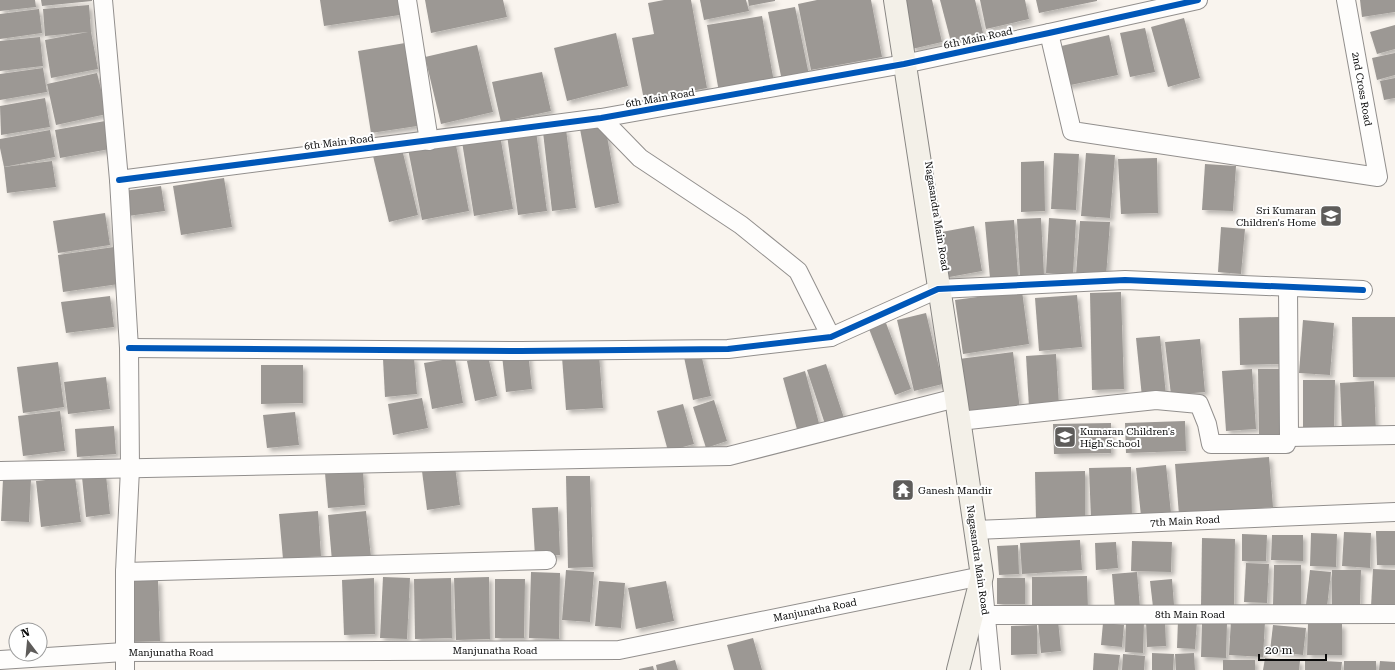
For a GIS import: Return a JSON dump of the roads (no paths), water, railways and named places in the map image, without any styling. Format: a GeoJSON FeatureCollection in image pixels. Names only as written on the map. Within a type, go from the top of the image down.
{"type":"FeatureCollection","features":[{"type":"Feature","properties":{"kind":"street"},"geometry":{"type":"LineString","coordinates":[[103,0],[119,180],[129,348],[130,469],[125,572],[125,670]]}},
{"type":"Feature","properties":{"kind":"street"},"geometry":{"type":"LineString","coordinates":[[407,0],[428,141]]}},
{"type":"Feature","properties":{"kind":"street","name":"Nagasandra Main Road"},"geometry":{"type":"LineString","coordinates":[[895,0],[982,576],[991,670]]}},
{"type":"Feature","properties":{"kind":"street","name":"6th Main Road"},"geometry":{"type":"LineString","coordinates":[[119,180],[601,118],[904,64],[1198,0]]}},
{"type":"Feature","properties":{"kind":"street","name":"2nd Cross Road"},"geometry":{"type":"LineString","coordinates":[[1049,33],[1072,131],[1378,177],[1346,0]]}},
{"type":"Feature","properties":{"kind":"street"},"geometry":{"type":"LineString","coordinates":[[601,118],[640,158],[741,225],[798,272],[831,337]]}},
{"type":"Feature","properties":{"kind":"street"},"geometry":{"type":"LineString","coordinates":[[129,348],[521,351],[728,348],[831,337],[938,289],[1125,280],[1363,290]]}},
{"type":"Feature","properties":{"kind":"street"},"geometry":{"type":"LineString","coordinates":[[959,421],[1156,400],[1199,404],[1207,424],[1211,444],[1286,444],[1289,437],[1288,287]]}},
{"type":"Feature","properties":{"kind":"street"},"geometry":{"type":"LineString","coordinates":[[0,471],[729,456],[956,398]]}},
{"type":"Feature","properties":{"kind":"street"},"geometry":{"type":"LineString","coordinates":[[1289,437],[1395,435]]}},
{"type":"Feature","properties":{"kind":"street","name":"7th Main Road"},"geometry":{"type":"LineString","coordinates":[[975,530],[1395,512]]}},
{"type":"Feature","properties":{"kind":"street"},"geometry":{"type":"LineString","coordinates":[[125,572],[547,560]]}},
{"type":"Feature","properties":{"kind":"street"},"geometry":{"type":"LineString","coordinates":[[958,670],[982,576]]}},
{"type":"Feature","properties":{"kind":"street","name":"Manjunatha Road"},"geometry":{"type":"LineString","coordinates":[[0,660],[124,652],[619,650],[982,576]]}},
{"type":"Feature","properties":{"kind":"street","name":"8th Main Road"},"geometry":{"type":"LineString","coordinates":[[986,614],[1395,614]]}},
{"type":"Feature","properties":{"kind":"street"},"geometry":{"type":"LineString","coordinates":[[0,655],[0,660]]}},
{"type":"Feature","properties":{"kind":"place","name":"Sri Kumaran Children's Home"},"geometry":{"type":"Point","coordinates":[1331,216]}},
{"type":"Feature","properties":{"kind":"place","name":"Kumaran Children's High School"},"geometry":{"type":"Point","coordinates":[1065,437]}},
{"type":"Feature","properties":{"kind":"place","name":"Ganesh Mandir"},"geometry":{"type":"Point","coordinates":[903,490]}}]}
